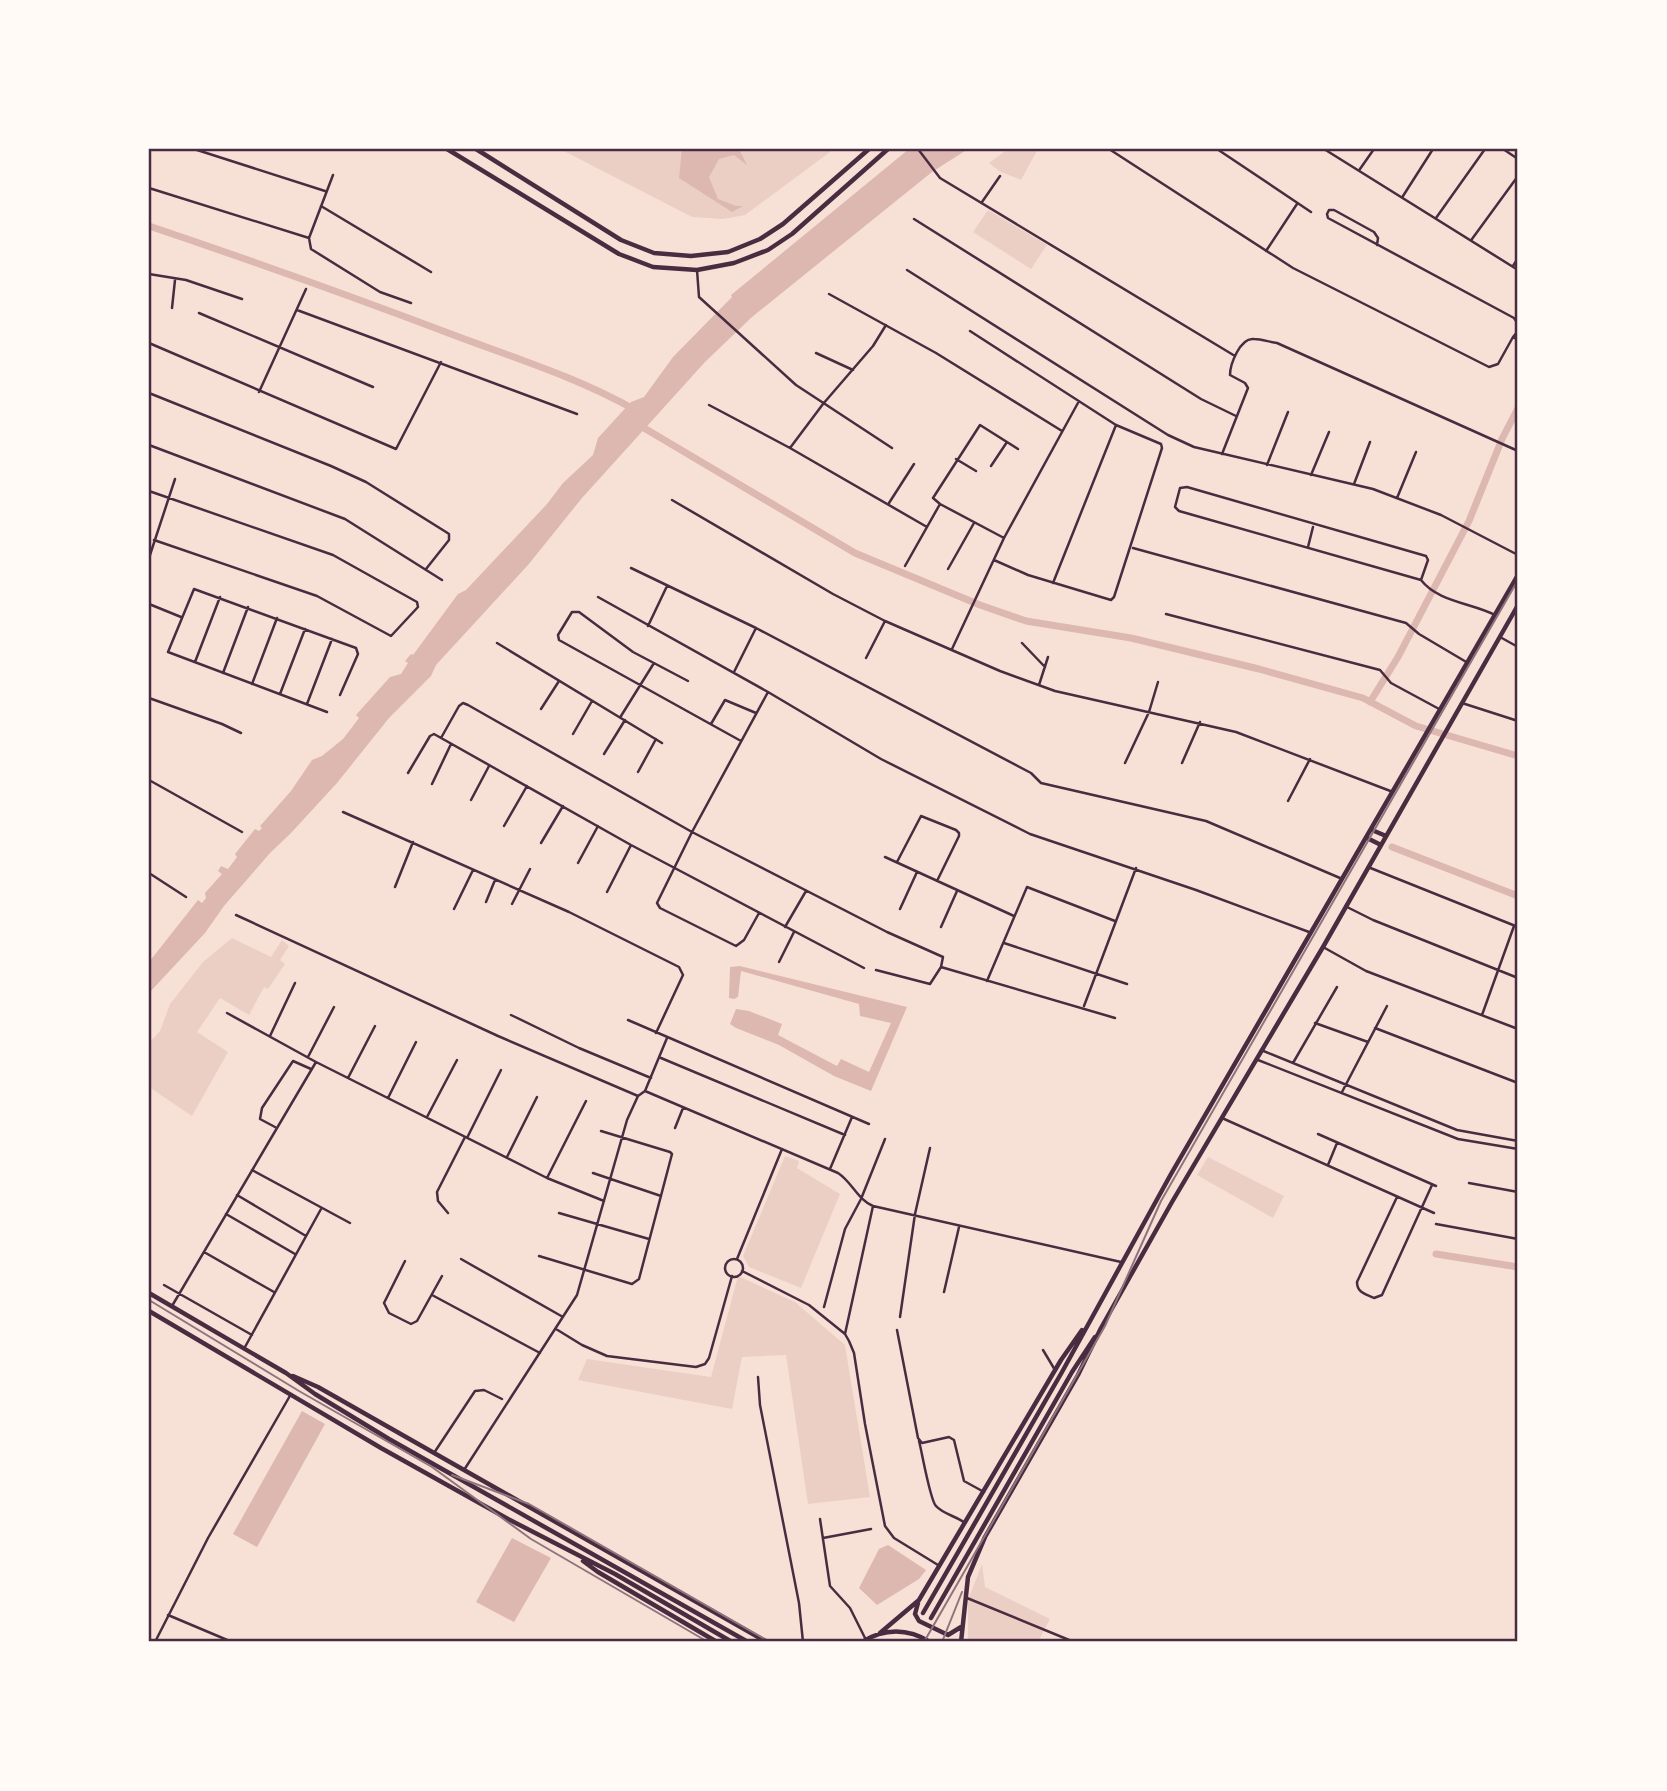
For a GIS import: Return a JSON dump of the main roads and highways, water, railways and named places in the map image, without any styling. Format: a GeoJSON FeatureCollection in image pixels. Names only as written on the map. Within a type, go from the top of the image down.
{"type":"FeatureCollection","features":[{"type":"Feature","properties":{"kind":"main road"},"geometry":{"type":"LineString","coordinates":[[447,149],[619,254],[653,267],[697,270],[734,263],[768,250],[792,234],[888,149]]}},
{"type":"Feature","properties":{"kind":"main road"},"geometry":{"type":"LineString","coordinates":[[476,149],[621,240],[654,253],[691,256],[728,252],[772,232],[870,149]]}},
{"type":"Feature","properties":{"kind":"main road"},"geometry":{"type":"LineString","coordinates":[[923,1613],[1058,1380],[1121,1262],[1518,575]]}},
{"type":"Feature","properties":{"kind":"main road"},"geometry":{"type":"LineString","coordinates":[[931,1618],[1072,1372],[1101,1328],[1323,947],[1518,605]]}},
{"type":"Feature","properties":{"kind":"main road"},"geometry":{"type":"LineString","coordinates":[[1372,830],[1386,836]]}},
{"type":"Feature","properties":{"kind":"main road"},"geometry":{"type":"LineString","coordinates":[[1367,838],[1381,845]]}},
{"type":"Feature","properties":{"kind":"main road"},"geometry":{"type":"LineString","coordinates":[[149,1293],[286,1373],[318,1387],[767,1642]]}},
{"type":"Feature","properties":{"kind":"main road"},"geometry":{"type":"LineString","coordinates":[[149,1311],[381,1448],[578,1557],[608,1570],[732,1642]]}},
{"type":"Feature","properties":{"kind":"main road"},"geometry":{"type":"LineString","coordinates":[[864,1641],[880,1633],[919,1600],[1055,1370],[1089,1321]]}},
{"type":"Feature","properties":{"kind":"main road"},"geometry":{"type":"LineString","coordinates":[[961,1642],[964,1597],[977,1552],[1083,1366],[1101,1328]]}},
{"type":"Feature","properties":{"kind":"main road"},"geometry":{"type":"LineString","coordinates":[[286,1373],[389,1439],[748,1642]]}},
{"type":"Feature","properties":{"kind":"main road"},"geometry":{"type":"LineString","coordinates":[[578,1557],[598,1572],[717,1642]]}},
{"type":"Feature","properties":{"kind":"main road"},"geometry":{"type":"LineString","coordinates":[[919,1600],[915,1614],[919,1621],[948,1635],[962,1626]]}},
{"type":"Feature","properties":{"kind":"main road"},"geometry":{"type":"LineString","coordinates":[[880,1633],[915,1633],[930,1642]]}},
{"type":"Feature","properties":{"kind":"waterway"},"geometry":{"type":"LineString","coordinates":[[149,226],[571,379],[635,410]]}},
{"type":"Feature","properties":{"kind":"waterway"},"geometry":{"type":"LineString","coordinates":[[1370,702],[1398,657],[1469,521],[1502,439],[1518,408]]}},
{"type":"Feature","properties":{"kind":"waterway"},"geometry":{"type":"LineString","coordinates":[[639,425],[855,553],[980,605],[1026,621],[1131,638],[1363,698],[1416,726],[1518,756]]}},
{"type":"Feature","properties":{"kind":"waterway"},"geometry":{"type":"LineString","coordinates":[[1392,847],[1518,896]]}},
{"type":"Feature","properties":{"kind":"waterway"},"geometry":{"type":"LineString","coordinates":[[1436,1254],[1518,1267]]}},
{"type":"Feature","properties":{"kind":"railway"},"geometry":{"type":"LineString","coordinates":[[924,1642],[1105,1326],[1161,1201],[1518,580]]}},
{"type":"Feature","properties":{"kind":"railway"},"geometry":{"type":"LineString","coordinates":[[149,1300],[299,1391],[432,1467],[531,1539],[708,1642]]}},
{"type":"Feature","properties":{"kind":"railway"},"geometry":{"type":"LineString","coordinates":[[452,1475],[529,1504],[770,1642]]}},
{"type":"Feature","properties":{"kind":"railway"},"geometry":{"type":"LineString","coordinates":[[942,1642],[962,1592]]}}]}
